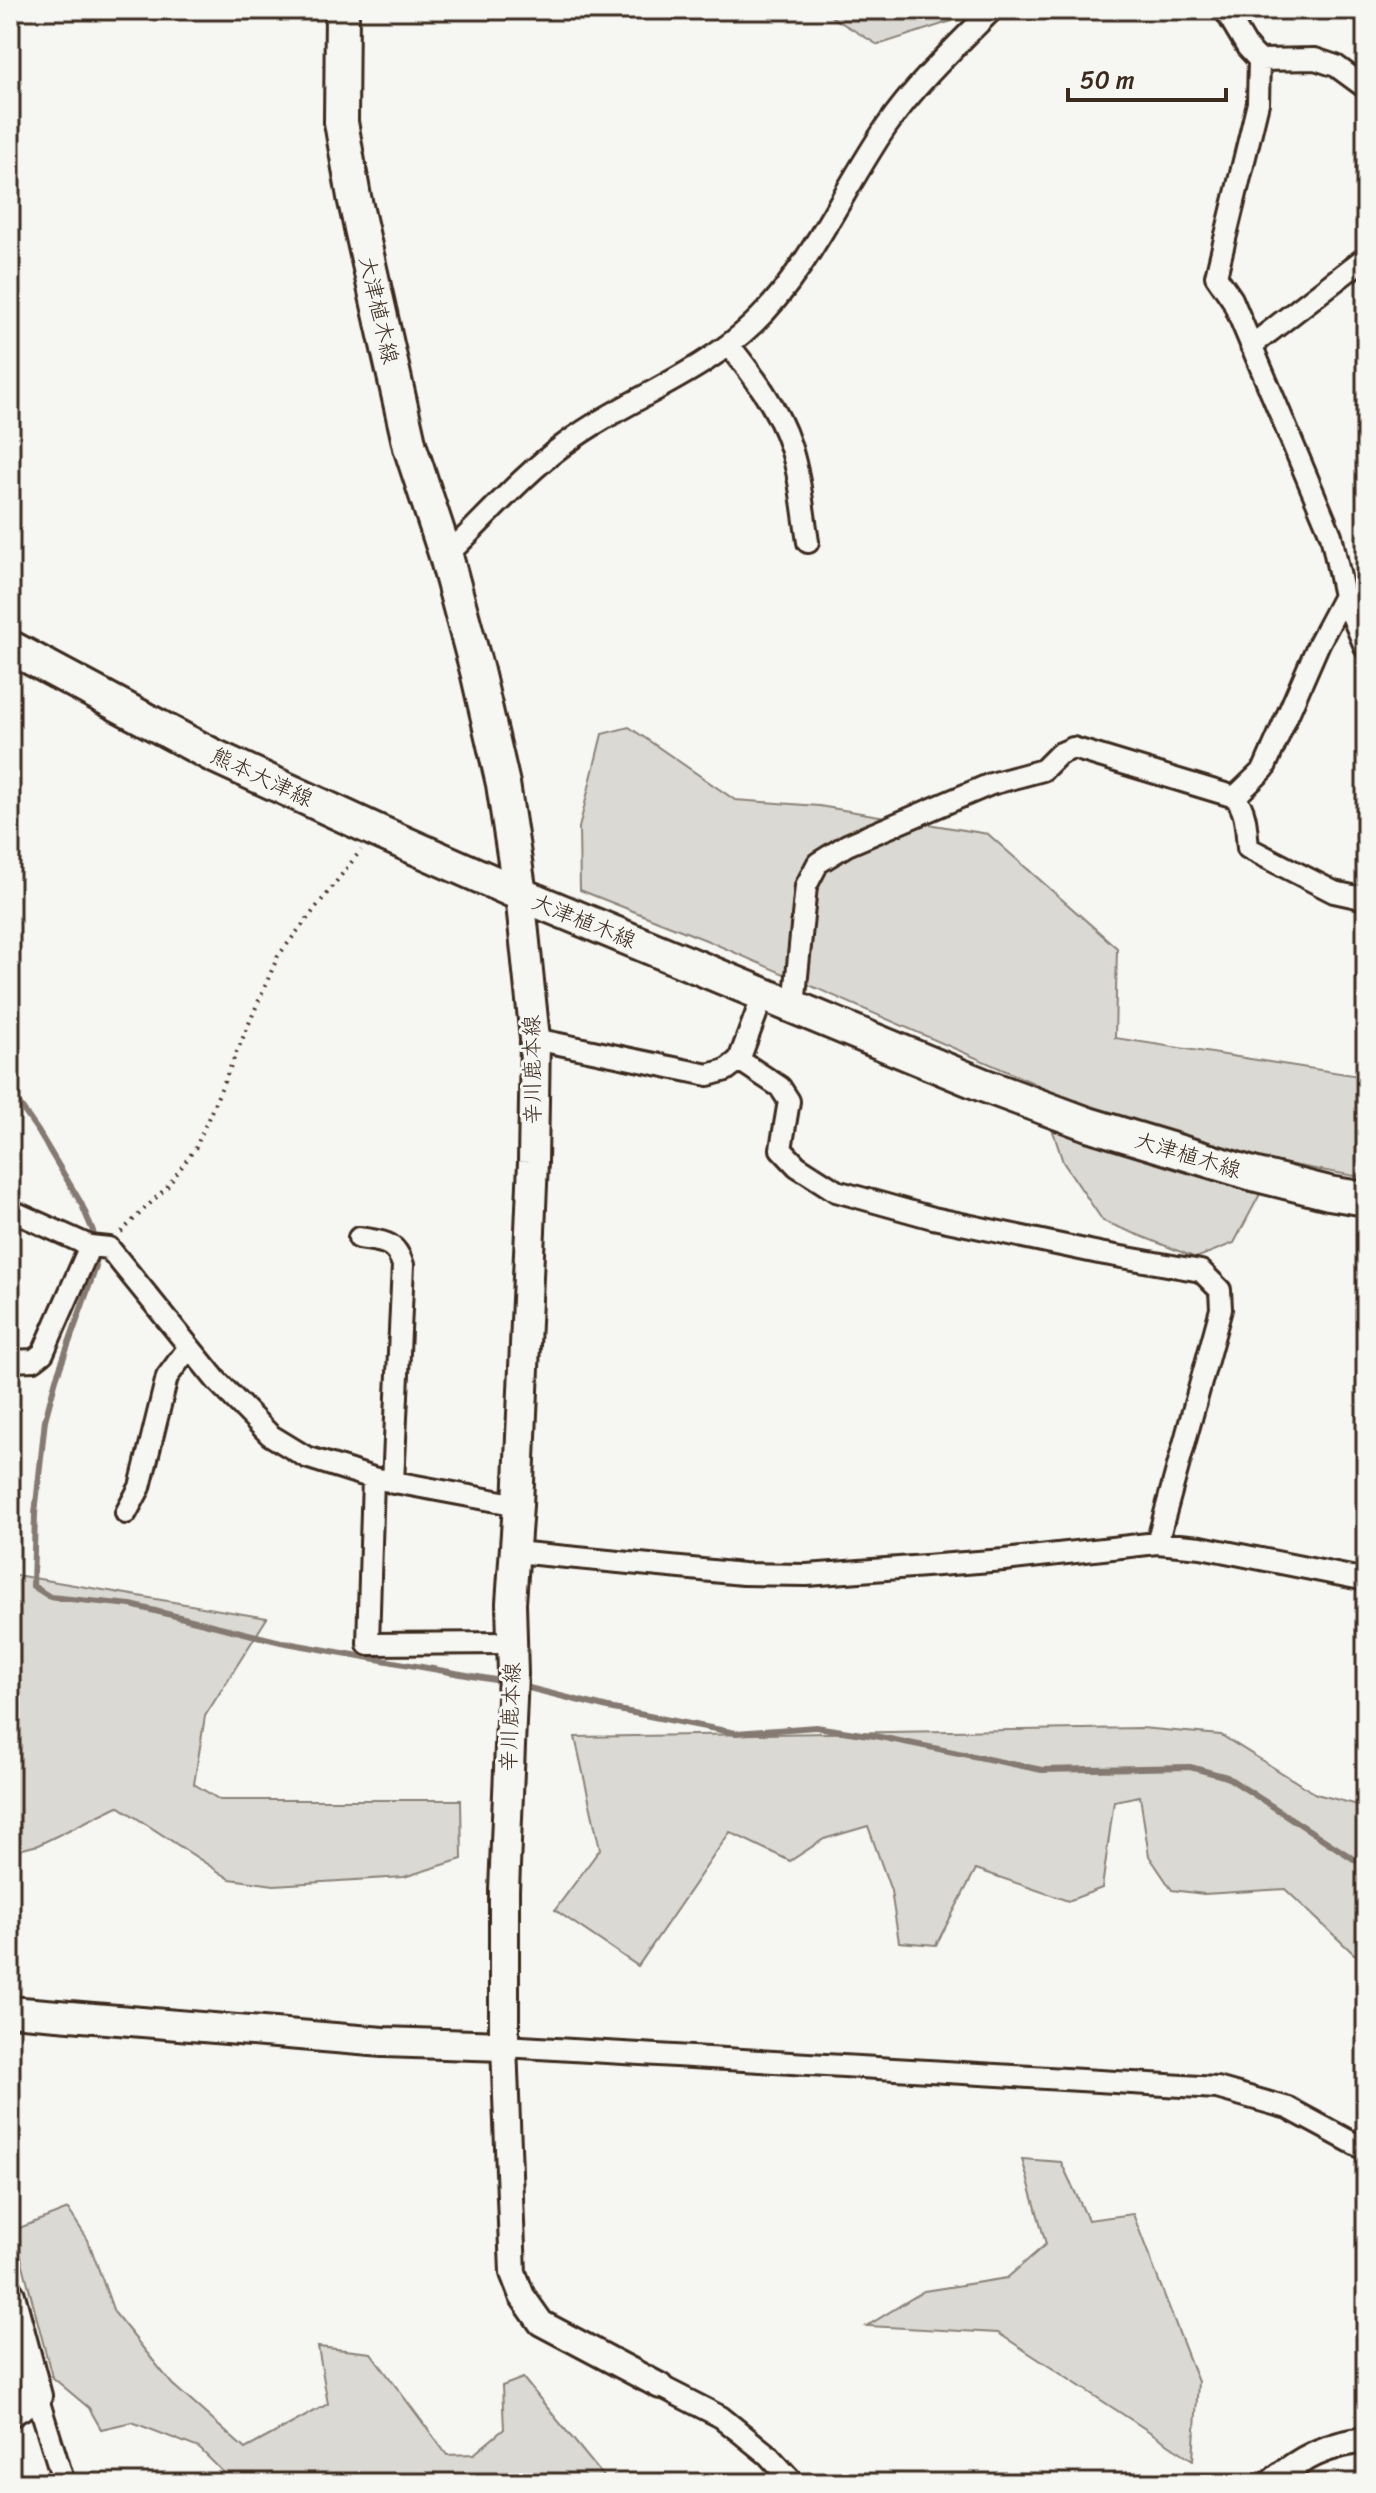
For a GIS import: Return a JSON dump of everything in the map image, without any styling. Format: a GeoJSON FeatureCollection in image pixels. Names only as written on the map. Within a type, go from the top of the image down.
{"type":"FeatureCollection","features":[{"type":"Feature","properties":{"kind":"main road","name":"大津植木線"},"geometry":{"type":"LineString","coordinates":[[342,10],[341,122],[354,197],[410,447],[446,556],[477,671],[503,784],[520,894],[983,1085],[1088,1124],[1253,1174],[1366,1199]]}},
{"type":"Feature","properties":{"kind":"main road","name":"熊本大津線"},"geometry":{"type":"LineString","coordinates":[[10,647],[212,755],[520,894]]}},
{"type":"Feature","properties":{"kind":"main road","name":"辛川鹿本線"},"geometry":{"type":"LineString","coordinates":[[504,2046],[504,1890],[513,1686],[511,1603],[533,1162],[535,1039],[520,894]]}},
{"type":"Feature","properties":{"kind":"main road"},"geometry":{"type":"LineString","coordinates":[[10,2011],[383,2042],[504,2046]]}},
{"type":"Feature","properties":{"kind":"main road"},"geometry":{"type":"LineString","coordinates":[[10,2295],[37,2396],[10,2412]]}},
{"type":"Feature","properties":{"kind":"street"},"geometry":{"type":"LineString","coordinates":[[446,556],[533,470],[564,444],[679,378],[729,345],[755,322],[783,292],[887,126],[944,57],[992,10]]}},
{"type":"Feature","properties":{"kind":"street"},"geometry":{"type":"LineString","coordinates":[[1225,10],[1247,47],[1259,60],[1258,103],[1216,276],[1232,299],[1331,535],[1344,596],[1366,649]]}},
{"type":"Feature","properties":{"kind":"street"},"geometry":{"type":"LineString","coordinates":[[1259,60],[1315,59],[1336,66],[1366,88]]}},
{"type":"Feature","properties":{"kind":"street"},"geometry":{"type":"LineString","coordinates":[[1251,346],[1366,257]]}},
{"type":"Feature","properties":{"kind":"street"},"geometry":{"type":"LineString","coordinates":[[729,345],[750,371],[779,418],[791,446],[808,542]]}},
{"type":"Feature","properties":{"kind":"street"},"geometry":{"type":"LineString","coordinates":[[1235,797],[1264,769],[1319,643],[1344,596]]}},
{"type":"Feature","properties":{"kind":"street"},"geometry":{"type":"LineString","coordinates":[[794,1006],[806,886],[818,863],[847,845],[991,784],[1043,770],[1059,754],[1073,748],[1235,797],[1246,819],[1248,848],[1334,892],[1366,899]]}},
{"type":"Feature","properties":{"kind":"street"},"geometry":{"type":"LineString","coordinates":[[535,1039],[708,1075],[726,1070],[739,1060],[764,993]]}},
{"type":"Feature","properties":{"kind":"street"},"geometry":{"type":"LineString","coordinates":[[739,1060],[780,1087],[789,1101],[781,1149],[797,1166],[836,1191],[933,1218],[1201,1271],[1220,1290],[1221,1309],[1157,1543]]}},
{"type":"Feature","properties":{"kind":"street"},"geometry":{"type":"LineString","coordinates":[[10,1210],[90,1246],[109,1248],[217,1381],[270,1435],[306,1457],[383,1481],[518,1505]]}},
{"type":"Feature","properties":{"kind":"street"},"geometry":{"type":"LineString","coordinates":[[359,1238],[390,1244],[399,1252],[403,1265],[368,1644],[512,1643]]}},
{"type":"Feature","properties":{"kind":"street"},"geometry":{"type":"LineString","coordinates":[[10,1361],[34,1360],[43,1353],[90,1246]]}},
{"type":"Feature","properties":{"kind":"street"},"geometry":{"type":"LineString","coordinates":[[126,1513],[140,1487],[167,1377],[189,1347]]}},
{"type":"Feature","properties":{"kind":"street"},"geometry":{"type":"LineString","coordinates":[[515,1552],[743,1574],[807,1575],[1004,1560],[1157,1543],[1201,1547],[1366,1580]]}},
{"type":"Feature","properties":{"kind":"street"},"geometry":{"type":"LineString","coordinates":[[794,2483],[768,2455],[721,2417],[541,2323],[522,2296],[513,2273],[504,2046],[1217,2088],[1288,2108],[1366,2150]]}},
{"type":"Feature","properties":{"kind":"street"},"geometry":{"type":"LineString","coordinates":[[37,2396],[64,2483]]}},
{"type":"Feature","properties":{"kind":"street"},"geometry":{"type":"LineString","coordinates":[[1271,2483],[1312,2453],[1343,2443],[1366,2440]]}},
{"type":"Feature","properties":{"kind":"path"},"geometry":{"type":"LineString","coordinates":[[90,1246],[122,1231],[168,1186],[196,1147],[278,956],[377,831]]}},
{"type":"Feature","properties":{"kind":"shaded area"},"geometry":{"type":"Polygon","coordinates":[[[826,10],[955,10],[952,21],[878,45],[829,15],[826,10]]]}},
{"type":"Feature","properties":{"kind":"shaded area"},"geometry":{"type":"Polygon","coordinates":[[[629,727],[735,800],[819,806],[988,834],[1117,948],[1115,1038],[1366,1077],[1366,1178],[1277,1162],[1234,1243],[1196,1258],[1103,1221],[1063,1162],[1038,1085],[706,940],[580,890],[579,828],[602,734],[629,727]]]}},
{"type":"Feature","properties":{"kind":"shaded area"},"geometry":{"type":"Polygon","coordinates":[[[10,1574],[267,1618],[205,1716],[194,1784],[220,1800],[461,1800],[462,1859],[404,1877],[274,1885],[230,1879],[118,1806],[38,1845],[15,1851],[10,1842],[10,1574]]]}},
{"type":"Feature","properties":{"kind":"shaded area"},"geometry":{"type":"Polygon","coordinates":[[[1141,1728],[1221,1735],[1316,1794],[1366,1807],[1366,1956],[1354,1954],[1285,1889],[1204,1894],[1172,1890],[1149,1856],[1140,1796],[1114,1801],[1102,1888],[1068,1901],[976,1869],[936,1945],[899,1942],[891,1891],[868,1826],[824,1839],[790,1861],[730,1832],[638,1966],[555,1910],[600,1849],[575,1737],[1141,1728]]]}},
{"type":"Feature","properties":{"kind":"shaded area"},"geometry":{"type":"Polygon","coordinates":[[[1022,2159],[1061,2162],[1088,2220],[1133,2214],[1198,2382],[1193,2460],[998,2333],[867,2326],[924,2291],[1007,2278],[1046,2244],[1022,2159]]]}},
{"type":"Feature","properties":{"kind":"shaded area"},"geometry":{"type":"Polygon","coordinates":[[[68,2209],[88,2240],[114,2312],[172,2384],[245,2449],[328,2404],[318,2347],[371,2353],[447,2455],[474,2454],[504,2429],[502,2386],[523,2378],[609,2483],[234,2483],[199,2448],[132,2422],[101,2429],[89,2408],[52,2377],[14,2230],[68,2209]]]}},
{"type":"Feature","properties":{"kind":"waterway"},"geometry":{"type":"LineString","coordinates":[[10,1091],[81,1203],[93,1231],[96,1267],[56,1379],[45,1420],[35,1514],[33,1586],[50,1597],[131,1605],[281,1642],[506,1682]]}},
{"type":"Feature","properties":{"kind":"waterway"},"geometry":{"type":"LineString","coordinates":[[521,1686],[608,1708],[736,1733],[816,1727],[1042,1770],[1190,1767],[1227,1777],[1366,1867]]}}]}
